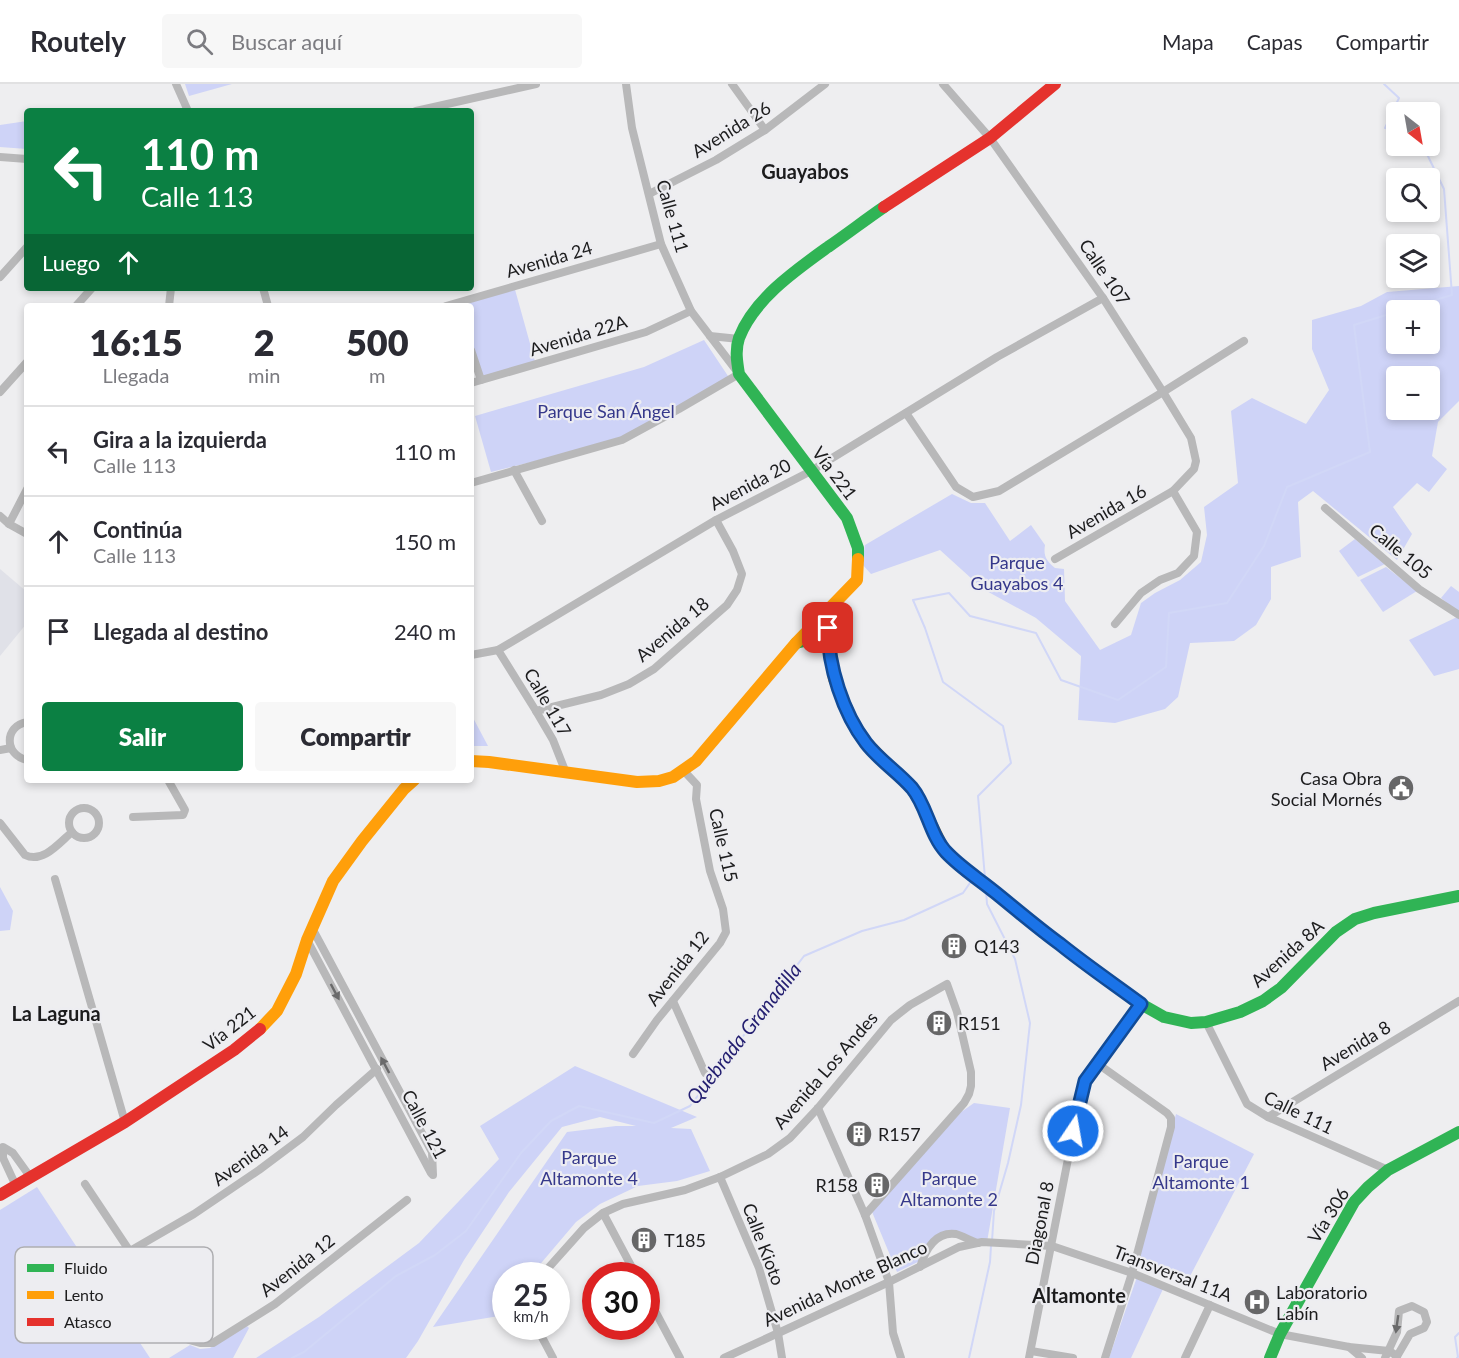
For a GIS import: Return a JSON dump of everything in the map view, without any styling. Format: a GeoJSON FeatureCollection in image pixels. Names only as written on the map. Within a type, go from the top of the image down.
{"type":"FeatureCollection","features":[{"type":"Feature","properties":{"kind":"main road"},"geometry":{"type":"LineString","coordinates":[[739,374],[736,353],[739,339],[754,311],[776,288],[802,266],[884,207],[990,138],[1055,84]]}},
{"type":"Feature","properties":{"kind":"main road","name":"Vía 221"},"geometry":{"type":"LineString","coordinates":[[474,761],[637,782],[659,781],[673,777],[696,760],[796,643],[857,580],[858,548],[847,518],[739,374]]}},
{"type":"Feature","properties":{"kind":"main road","name":"Avenida 8A"},"geometry":{"type":"LineString","coordinates":[[828,611],[828,645],[834,679],[854,722],[866,742],[912,789],[945,852],[1060,945],[1141,1004],[1164,1017],[1191,1023],[1206,1022],[1240,1012],[1263,1001],[1281,988],[1336,933],[1355,919],[1459,896]]}},
{"type":"Feature","properties":{"kind":"main road"},"geometry":{"type":"LineString","coordinates":[[796,643],[804,639],[828,645]]}},
{"type":"Feature","properties":{"kind":"main road","name":"Vía 221"},"geometry":{"type":"LineString","coordinates":[[0,1195],[125,1122],[234,1050],[266,1024],[277,1011],[291,983],[333,881],[362,841],[411,783]]}},
{"type":"Feature","properties":{"kind":"main road","name":"Vía 306"},"geometry":{"type":"LineString","coordinates":[[1270,1358],[1280,1334],[1354,1202],[1388,1170],[1459,1132]]}},
{"type":"Feature","properties":{"kind":"street"},"geometry":{"type":"LineString","coordinates":[[176,84],[187,108]]}},
{"type":"Feature","properties":{"kind":"street"},"geometry":{"type":"LineString","coordinates":[[429,108],[536,84]]}},
{"type":"Feature","properties":{"kind":"street","name":"Calle 111"},"geometry":{"type":"LineString","coordinates":[[626,84],[632,128],[661,244],[691,311],[739,374]]}},
{"type":"Feature","properties":{"kind":"street"},"geometry":{"type":"LineString","coordinates":[[732,84],[765,130]]}},
{"type":"Feature","properties":{"kind":"street","name":"Avenida 26"},"geometry":{"type":"LineString","coordinates":[[649,194],[716,160],[765,130],[825,84]]}},
{"type":"Feature","properties":{"kind":"street","name":"Calle 107"},"geometry":{"type":"LineString","coordinates":[[943,84],[990,138],[1103,298],[1191,438],[1196,461],[1194,470],[1173,491]]}},
{"type":"Feature","properties":{"kind":"street"},"geometry":{"type":"LineString","coordinates":[[0,157],[24,159]]}},
{"type":"Feature","properties":{"kind":"street","name":"Avenida 24"},"geometry":{"type":"LineString","coordinates":[[459,303],[661,244]]}},
{"type":"Feature","properties":{"kind":"street"},"geometry":{"type":"LineString","coordinates":[[0,277],[24,250]]}},
{"type":"Feature","properties":{"kind":"street"},"geometry":{"type":"LineString","coordinates":[[79,303],[89,291]]}},
{"type":"Feature","properties":{"kind":"street","name":"Avenida 20"},"geometry":{"type":"LineString","coordinates":[[474,654],[498,650],[716,520],[810,471],[998,357],[1103,298]]}},
{"type":"Feature","properties":{"kind":"street","name":"Avenida 22A"},"geometry":{"type":"LineString","coordinates":[[474,382],[646,332],[691,311]]}},
{"type":"Feature","properties":{"kind":"street"},"geometry":{"type":"LineString","coordinates":[[710,336],[739,339]]}},
{"type":"Feature","properties":{"kind":"street"},"geometry":{"type":"LineString","coordinates":[[906,413],[956,487],[974,497],[999,491],[1244,341]]}},
{"type":"Feature","properties":{"kind":"street"},"geometry":{"type":"LineString","coordinates":[[474,359],[481,380]]}},
{"type":"Feature","properties":{"kind":"street"},"geometry":{"type":"LineString","coordinates":[[0,392],[24,365]]}},
{"type":"Feature","properties":{"kind":"street"},"geometry":{"type":"LineString","coordinates":[[474,482],[622,440],[739,374]]}},
{"type":"Feature","properties":{"kind":"street"},"geometry":{"type":"LineString","coordinates":[[514,470],[542,521]]}},
{"type":"Feature","properties":{"kind":"street"},"geometry":{"type":"LineString","coordinates":[[1115,624],[1141,593],[1160,580],[1178,573],[1194,556],[1197,532],[1173,491]]}},
{"type":"Feature","properties":{"kind":"street","name":"Avenida 16"},"geometry":{"type":"LineString","coordinates":[[1055,559],[1173,491]]}},
{"type":"Feature","properties":{"kind":"street"},"geometry":{"type":"LineString","coordinates":[[9,524],[24,495]]}},
{"type":"Feature","properties":{"kind":"street","name":"Calle 105"},"geometry":{"type":"LineString","coordinates":[[1325,508],[1419,589],[1459,615]]}},
{"type":"Feature","properties":{"kind":"street"},"geometry":{"type":"LineString","coordinates":[[0,516],[24,532]]}},
{"type":"Feature","properties":{"kind":"street","name":"Avenida 18"},"geometry":{"type":"LineString","coordinates":[[536,711],[601,695],[628,684],[654,669],[727,605],[737,591],[742,574],[733,551],[716,520]]}},
{"type":"Feature","properties":{"kind":"street","name":"Calle 117"},"geometry":{"type":"LineString","coordinates":[[498,650],[553,740],[566,772]]}},
{"type":"Feature","properties":{"kind":"street"},"geometry":{"type":"LineString","coordinates":[[24,722],[15,727],[9,741],[15,755],[24,760]]}},
{"type":"Feature","properties":{"kind":"street"},"geometry":{"type":"LineString","coordinates":[[0,750],[11,748]]}},
{"type":"Feature","properties":{"kind":"street","name":"Calle 115"},"geometry":{"type":"LineString","coordinates":[[684,771],[696,785],[696,799],[710,871],[723,909],[726,932]]}},
{"type":"Feature","properties":{"kind":"street"},"geometry":{"type":"LineString","coordinates":[[133,817],[183,815],[185,810],[170,783]]}},
{"type":"Feature","properties":{"kind":"street"},"geometry":{"type":"LineString","coordinates":[[0,823],[31,858],[48,852],[72,832]]}},
{"type":"Feature","properties":{"kind":"street"},"geometry":{"type":"LineString","coordinates":[[55,879],[125,1122]]}},
{"type":"Feature","properties":{"kind":"street","name":"Calle 121"},"geometry":{"type":"LineString","coordinates":[[307,940],[432,1174],[432,1152],[312,928]]}},
{"type":"Feature","properties":{"kind":"street","name":"Avenida 12"},"geometry":{"type":"LineString","coordinates":[[633,1054],[720,943],[726,932]]}},
{"type":"Feature","properties":{"kind":"street","name":"Avenida Los Andes"},"geometry":{"type":"LineString","coordinates":[[554,1262],[584,1228],[603,1213],[622,1204],[685,1190],[720,1178],[768,1154],[790,1138],[818,1108],[891,1020],[910,1005],[947,984],[957,1012],[971,1072],[969,1094],[964,1103],[865,1215]]}},
{"type":"Feature","properties":{"kind":"street"},"geometry":{"type":"LineString","coordinates":[[673,1001],[705,1073]]}},
{"type":"Feature","properties":{"kind":"street","name":"Avenida 8"},"geometry":{"type":"LineString","coordinates":[[1268,1117],[1459,1001]]}},
{"type":"Feature","properties":{"kind":"street","name":"Diagonal 8"},"geometry":{"type":"LineString","coordinates":[[1030,1354],[1085,1081],[1141,1004]]}},
{"type":"Feature","properties":{"kind":"street","name":"Calle 111"},"geometry":{"type":"LineString","coordinates":[[1206,1022],[1247,1104],[1268,1117],[1388,1170]]}},
{"type":"Feature","properties":{"kind":"street"},"geometry":{"type":"LineString","coordinates":[[1098,1064],[1167,1113],[1171,1127],[1132,1273],[1105,1358]]}},
{"type":"Feature","properties":{"kind":"street","name":"Avenida 14"},"geometry":{"type":"LineString","coordinates":[[137,1247],[194,1214],[259,1170],[303,1137],[377,1069]]}},
{"type":"Feature","properties":{"kind":"street"},"geometry":{"type":"LineString","coordinates":[[818,1108],[865,1215],[889,1282],[893,1333],[901,1358]]}},
{"type":"Feature","properties":{"kind":"street"},"geometry":{"type":"LineString","coordinates":[[1,1144],[13,1153],[31,1178]]}},
{"type":"Feature","properties":{"kind":"street"},"geometry":{"type":"LineString","coordinates":[[1,1144],[3,1158],[16,1186]]}},
{"type":"Feature","properties":{"kind":"street","name":"Calle Kioto"},"geometry":{"type":"LineString","coordinates":[[720,1178],[759,1268],[778,1333],[782,1358]]}},
{"type":"Feature","properties":{"kind":"street"},"geometry":{"type":"LineString","coordinates":[[85,1184],[127,1247]]}},
{"type":"Feature","properties":{"kind":"street","name":"Avenida 12"},"geometry":{"type":"LineString","coordinates":[[213,1343],[275,1304],[407,1200]]}},
{"type":"Feature","properties":{"kind":"street"},"geometry":{"type":"LineString","coordinates":[[603,1213],[629,1262]]}},
{"type":"Feature","properties":{"kind":"street"},"geometry":{"type":"LineString","coordinates":[[924,1265],[924,1252],[930,1245],[939,1238],[954,1234],[980,1242],[1052,1246]]}},
{"type":"Feature","properties":{"kind":"street","name":"Avenida Monte Blanco"},"geometry":{"type":"LineString","coordinates":[[724,1358],[924,1265],[947,1258],[980,1242]]}},
{"type":"Feature","properties":{"kind":"street","name":"Transversal 11A"},"geometry":{"type":"LineString","coordinates":[[1052,1246],[1132,1273],[1280,1334],[1387,1354]]}},
{"type":"Feature","properties":{"kind":"street"},"geometry":{"type":"LineString","coordinates":[[1185,1358],[1210,1305]]}},
{"type":"Feature","properties":{"kind":"street"},"geometry":{"type":"LineString","coordinates":[[1412,1306],[1424,1312],[1426,1323],[1424,1328],[1410,1334],[1396,1357],[1387,1354],[1397,1332],[1399,1311],[1412,1306]]}},
{"type":"Feature","properties":{"kind":"street"},"geometry":{"type":"LineString","coordinates":[[660,1320],[680,1358]]}},
{"type":"Feature","properties":{"kind":"street"},"geometry":{"type":"LineString","coordinates":[[543,1340],[553,1358]]}},
{"type":"Feature","properties":{"kind":"street"},"geometry":{"type":"LineString","coordinates":[[1349,1347],[1362,1358]]}},
{"type":"Feature","properties":{"kind":"street"},"geometry":{"type":"LineString","coordinates":[[1030,1354],[1073,1358]]}},
{"type":"Feature","properties":{"kind":"shaded area"},"geometry":{"type":"Polygon","coordinates":[[[0,569],[24,589],[24,627],[0,656],[0,569]]]}},
{"type":"Feature","properties":{"kind":"green space"},"geometry":{"type":"Polygon","coordinates":[[[185,84],[232,84],[189,96],[185,84]]]}},
{"type":"Feature","properties":{"kind":"green space"},"geometry":{"type":"Polygon","coordinates":[[[24,121],[24,149],[0,147],[0,125],[24,121]]]}},
{"type":"Feature","properties":{"kind":"green space"},"geometry":{"type":"Polygon","coordinates":[[[514,286],[536,365],[481,380],[474,359],[474,303],[465,303],[514,286]]]}},
{"type":"Feature","properties":{"kind":"green space","name":"Parque Guayabos 4"},"geometry":{"type":"Polygon","coordinates":[[[1459,286],[1459,401],[1440,420],[1438,422],[1432,456],[1447,469],[1429,492],[1417,483],[1393,507],[1412,534],[1397,560],[1313,491],[1298,502],[1301,557],[1271,567],[1271,599],[1256,625],[1234,641],[1190,643],[1178,697],[1165,709],[1115,723],[1078,720],[1081,656],[1036,618],[983,589],[940,550],[871,574],[862,564],[865,545],[952,494],[971,503],[985,503],[1010,541],[1031,525],[1045,545],[1045,556],[1048,561],[1055,568],[1064,569],[1065,601],[1100,650],[1131,635],[1141,603],[1180,580],[1201,562],[1207,535],[1204,507],[1238,483],[1231,411],[1252,398],[1306,424],[1329,390],[1312,349],[1312,320],[1361,306],[1387,292],[1459,286]]]}},
{"type":"Feature","properties":{"kind":"green space","name":"Parque San Ángel"},"geometry":{"type":"Polygon","coordinates":[[[704,340],[730,379],[622,440],[491,472],[475,416],[644,367],[704,340]]]}},
{"type":"Feature","properties":{"kind":"green space"},"geometry":{"type":"Polygon","coordinates":[[[1355,539],[1385,564],[1358,577],[1339,551],[1355,539]]]}},
{"type":"Feature","properties":{"kind":"green space"},"geometry":{"type":"Polygon","coordinates":[[[1386,567],[1417,591],[1383,612],[1360,580],[1386,567]]]}},
{"type":"Feature","properties":{"kind":"green space"},"geometry":{"type":"Polygon","coordinates":[[[1451,586],[1459,592],[1459,613],[1441,598],[1451,586]]]}},
{"type":"Feature","properties":{"kind":"green space"},"geometry":{"type":"Polygon","coordinates":[[[1457,617],[1459,619],[1459,669],[1434,676],[1409,640],[1457,617]]]}},
{"type":"Feature","properties":{"kind":"green space"},"geometry":{"type":"Polygon","coordinates":[[[474,720],[488,746],[474,746],[474,720]]]}},
{"type":"Feature","properties":{"kind":"green space"},"geometry":{"type":"Polygon","coordinates":[[[0,887],[13,911],[10,930],[0,931],[0,887]]]}},
{"type":"Feature","properties":{"kind":"green space","name":"Parque Altamonte 4"},"geometry":{"type":"Polygon","coordinates":[[[575,1066],[697,1117],[671,1128],[691,1129],[710,1171],[677,1181],[638,1186],[600,1204],[576,1222],[542,1262],[492,1262],[492,1317],[433,1327],[567,1132],[636,1126],[600,1117],[562,1127],[509,1192],[464,1260],[406,1358],[256,1358],[319,1317],[419,1243],[499,1159],[480,1126],[575,1066]]]}},
{"type":"Feature","properties":{"kind":"green space","name":"Parque Altamonte 2"},"geometry":{"type":"Polygon","coordinates":[[[974,1103],[1010,1108],[987,1242],[954,1234],[941,1237],[922,1260],[897,1272],[870,1207],[947,1122],[974,1103]]]}},
{"type":"Feature","properties":{"kind":"green space","name":"Parque Altamonte 1"},"geometry":{"type":"Polygon","coordinates":[[[1176,1114],[1254,1154],[1188,1280],[1138,1264],[1176,1114]]]}},
{"type":"Feature","properties":{"kind":"green space"},"geometry":{"type":"Polygon","coordinates":[[[37,1187],[77,1247],[15,1247],[15,1343],[140,1343],[150,1358],[0,1358],[0,1210],[37,1187]]]}},
{"type":"Feature","properties":{"kind":"green space"},"geometry":{"type":"Polygon","coordinates":[[[1137,1277],[1163,1289],[1131,1358],[1109,1358],[1137,1277]]]}},
{"type":"Feature","properties":{"kind":"green space"},"geometry":{"type":"Polygon","coordinates":[[[247,1326],[249,1328],[233,1358],[169,1358],[190,1345],[200,1349],[210,1348],[247,1326]]]}},
{"type":"Feature","properties":{"kind":"waterway"},"geometry":{"type":"LineString","coordinates":[[1384,84],[1399,98],[1397,102]]}},
{"type":"Feature","properties":{"kind":"waterway"},"geometry":{"type":"LineString","coordinates":[[1428,156],[1444,189],[1452,295],[1435,300]]}},
{"type":"Feature","properties":{"kind":"waterway"},"geometry":{"type":"LineString","coordinates":[[985,878],[978,796],[1011,763],[1003,726],[943,682],[913,600],[949,593],[970,616],[1036,633],[1061,680],[1118,700],[1166,667],[1169,613],[1227,603],[1264,546],[1287,487],[1370,452],[1354,325],[1386,315]]}},
{"type":"Feature","properties":{"kind":"waterway","name":"Quebrada Granadilla"},"geometry":{"type":"LineString","coordinates":[[292,1358],[304,1352],[396,1276],[435,1255],[466,1231],[521,1153],[551,1121],[579,1106],[654,1123],[690,1106],[804,956],[862,931],[904,920],[963,893],[972,880]]}},
{"type":"Feature","properties":{"kind":"waterway"},"geometry":{"type":"LineString","coordinates":[[986,890],[987,904],[1015,959],[1030,1023],[1021,1105],[994,1211],[992,1241]]}},
{"type":"Feature","properties":{"kind":"waterway"},"geometry":{"type":"LineString","coordinates":[[969,1358],[990,1262],[991,1246]]}},
{"type":"Feature","properties":{"kind":"waterway"},"geometry":{"type":"LineString","coordinates":[[1457,1358],[1455,1337],[1459,1333]]}},
{"type":"Feature","properties":{"kind":"traffic: fast"},"geometry":{"type":"LineString","coordinates":[[858,559],[858,548],[847,518],[739,374],[737,347],[746,324],[777,286],[884,207]]}},
{"type":"Feature","properties":{"kind":"traffic: fast"},"geometry":{"type":"LineString","coordinates":[[796,643],[808,640],[828,645]]}},
{"type":"Feature","properties":{"kind":"traffic: fast"},"geometry":{"type":"LineString","coordinates":[[1048,935],[1141,1004],[1164,1017],[1191,1023],[1206,1022],[1240,1012],[1263,1001],[1281,988],[1336,932],[1355,919],[1459,896]]}},
{"type":"Feature","properties":{"kind":"traffic: fast"},"geometry":{"type":"LineString","coordinates":[[1270,1358],[1280,1334],[1354,1202],[1388,1170],[1459,1132]]}},
{"type":"Feature","properties":{"kind":"traffic: slow"},"geometry":{"type":"LineString","coordinates":[[474,761],[637,782],[659,781],[673,777],[696,761],[796,643],[857,580],[858,559]]}},
{"type":"Feature","properties":{"kind":"traffic: slow"},"geometry":{"type":"LineString","coordinates":[[828,611],[828,645],[834,679],[853,722],[866,742],[912,789],[945,852],[1048,935]]}},
{"type":"Feature","properties":{"kind":"traffic: slow"},"geometry":{"type":"LineString","coordinates":[[260,1029],[277,1011],[296,974],[307,940],[333,881],[362,841],[411,783]]}},
{"type":"Feature","properties":{"kind":"traffic: jam"},"geometry":{"type":"LineString","coordinates":[[884,207],[990,138],[1055,84]]}},
{"type":"Feature","properties":{"kind":"traffic: jam"},"geometry":{"type":"LineString","coordinates":[[0,1195],[125,1122],[234,1050],[260,1029]]}},
{"type":"Feature","properties":{"kind":"place","name":"Casa Obra Social Mornés"},"geometry":{"type":"Point","coordinates":[1401,788]}},
{"type":"Feature","properties":{"kind":"place","name":"Q143"},"geometry":{"type":"Point","coordinates":[954,946]}},
{"type":"Feature","properties":{"kind":"place","name":"R151"},"geometry":{"type":"Point","coordinates":[939,1023]}},
{"type":"Feature","properties":{"kind":"place","name":"R157"},"geometry":{"type":"Point","coordinates":[859,1134]}},
{"type":"Feature","properties":{"kind":"place","name":"R158"},"geometry":{"type":"Point","coordinates":[877,1185]}},
{"type":"Feature","properties":{"kind":"place","name":"T185"},"geometry":{"type":"Point","coordinates":[644,1240]}},
{"type":"Feature","properties":{"kind":"place","name":"Laboratorio Labín"},"geometry":{"type":"Point","coordinates":[1257,1302]}},
{"type":"Feature","properties":{"kind":"district","name":"Guayabos"},"geometry":{"type":"Point","coordinates":[805,171]}},
{"type":"Feature","properties":{"kind":"district","name":"La Laguna"},"geometry":{"type":"Point","coordinates":[56,1013]}},
{"type":"Feature","properties":{"kind":"district","name":"Altamonte"},"geometry":{"type":"Point","coordinates":[1079,1295]}},
{"type":"Feature","properties":{"kind":"route"},"geometry":{"type":"LineString","coordinates":[[828,628],[828,645],[834,679],[844,703],[866,742],[912,789],[945,852],[1060,945],[1141,1004],[1085,1081],[1073,1131]]}}]}
